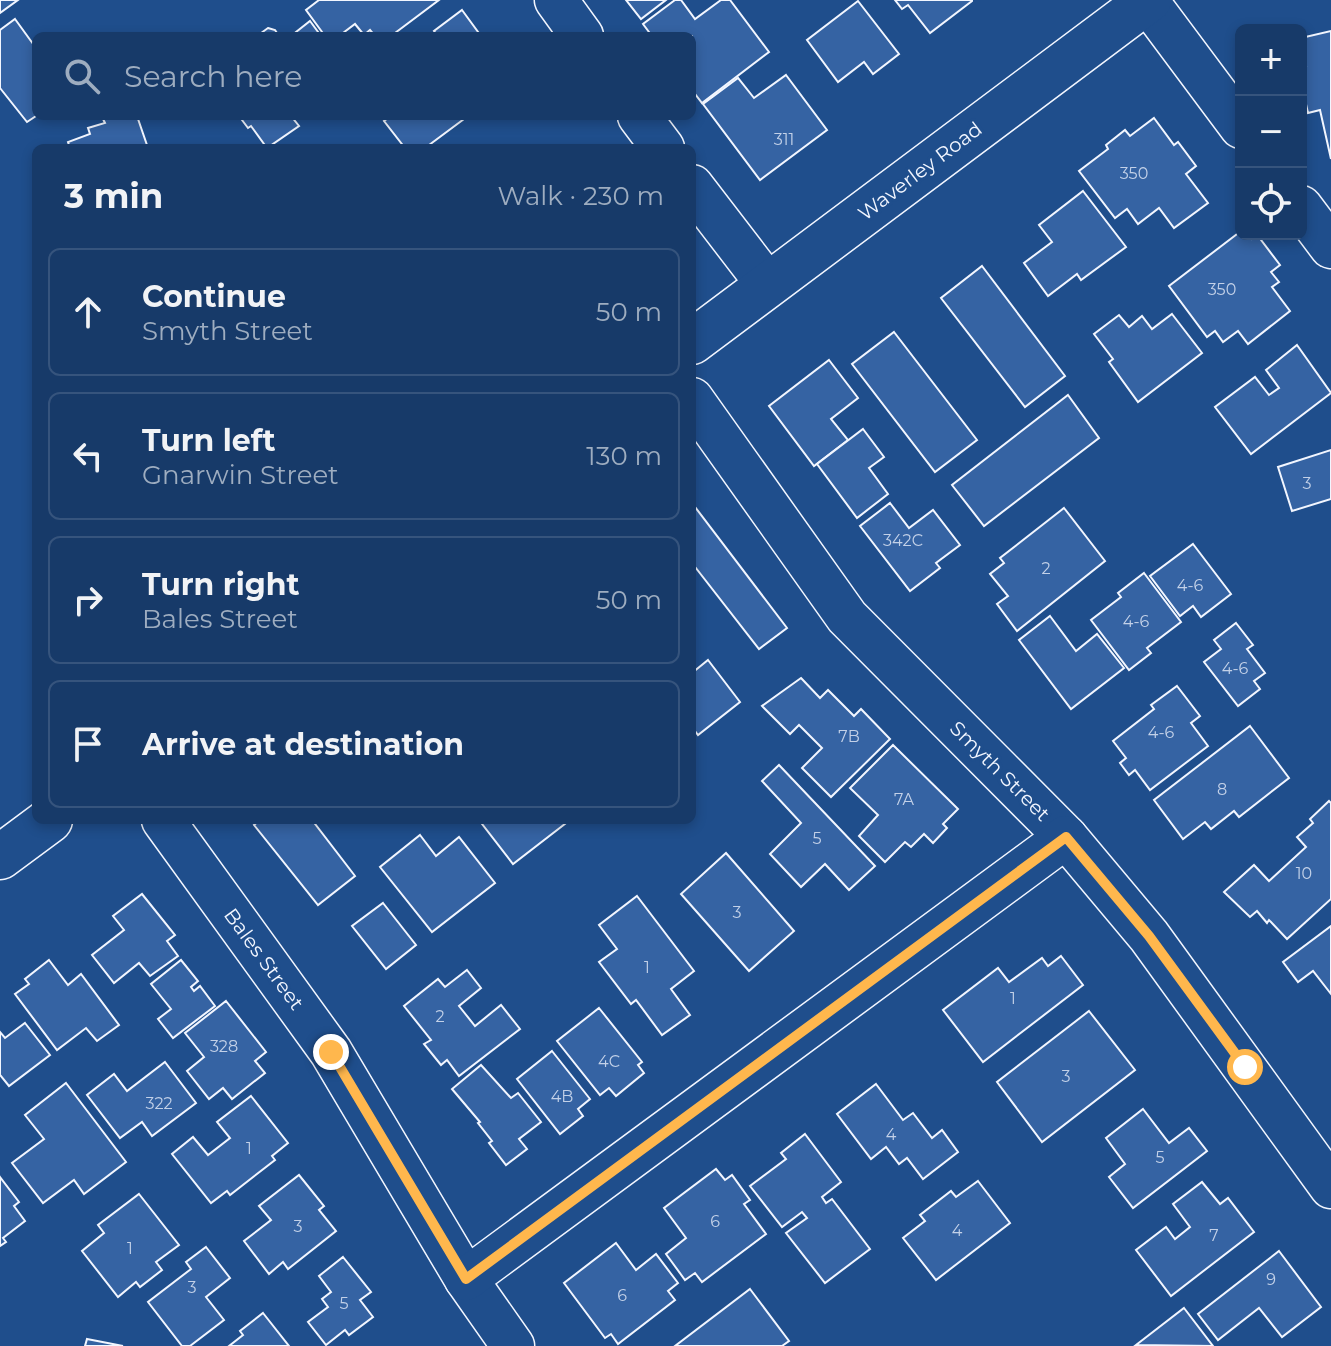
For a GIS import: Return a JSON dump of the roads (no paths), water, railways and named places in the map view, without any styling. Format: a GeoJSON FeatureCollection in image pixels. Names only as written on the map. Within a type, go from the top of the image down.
{"type":"FeatureCollection","features":[{"type":"Feature","properties":{"kind":"main road","name":"Waverley Road"},"geometry":{"type":"LineString","coordinates":[[696,339],[1148,1]]}},
{"type":"Feature","properties":{"kind":"main road"},"geometry":{"type":"LineString","coordinates":[[0,857],[45,824]]}},
{"type":"Feature","properties":{"kind":"street"},"geometry":{"type":"LineString","coordinates":[[556,0],[579,32]]}},
{"type":"Feature","properties":{"kind":"street"},"geometry":{"type":"LineString","coordinates":[[1148,1],[1235,119]]}},
{"type":"Feature","properties":{"kind":"street"},"geometry":{"type":"LineString","coordinates":[[642,120],[660,144]]}},
{"type":"Feature","properties":{"kind":"street"},"geometry":{"type":"LineString","coordinates":[[696,191],[768,285]]}},
{"type":"Feature","properties":{"kind":"street"},"geometry":{"type":"LineString","coordinates":[[1307,215],[1331,247]]}},
{"type":"Feature","properties":{"kind":"street","name":"Smyth Street"},"geometry":{"type":"LineString","coordinates":[[696,405],[847,617],[1066,837],[1149,936],[1331,1187]]}},
{"type":"Feature","properties":{"kind":"street","name":"Bales Street"},"geometry":{"type":"LineString","coordinates":[[166,824],[331,1052],[466,1279],[513,1346]]}},
{"type":"Feature","properties":{"kind":"street"},"geometry":{"type":"LineString","coordinates":[[466,1279],[1066,837]]}}]}
